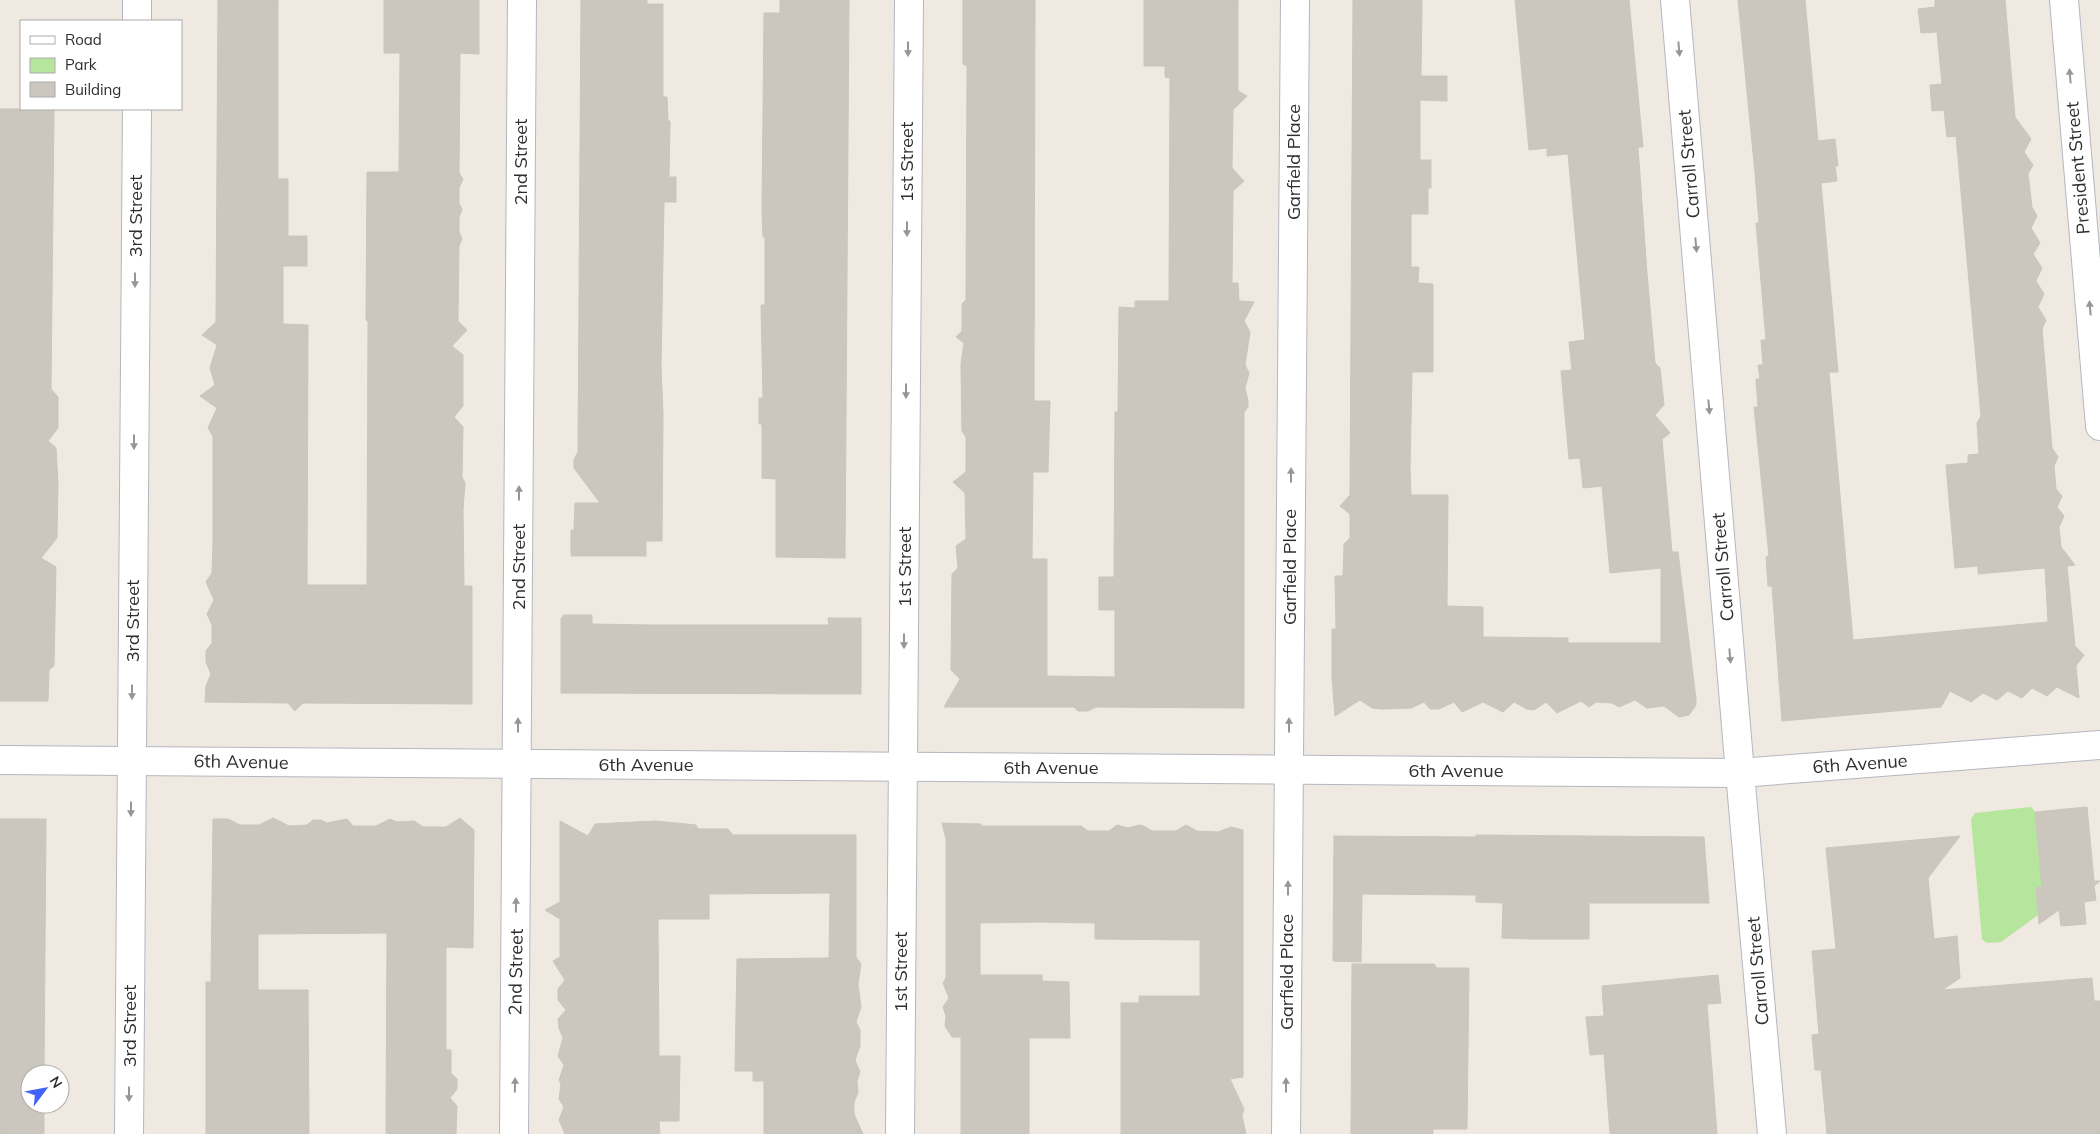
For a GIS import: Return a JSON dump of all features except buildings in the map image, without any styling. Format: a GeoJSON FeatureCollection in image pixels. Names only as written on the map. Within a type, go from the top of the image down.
{"type":"FeatureCollection","features":[{"type":"Feature","properties":{"kind":"street"},"geometry":{"type":"LineString","coordinates":[[137,0],[137,20]]}},
{"type":"Feature","properties":{"kind":"street","name":"2nd Street"},"geometry":{"type":"LineString","coordinates":[[514,1134],[522,0]]}},
{"type":"Feature","properties":{"kind":"street","name":"1st Street"},"geometry":{"type":"LineString","coordinates":[[900,1134],[909,0]]}},
{"type":"Feature","properties":{"kind":"street","name":"Garfield Place"},"geometry":{"type":"LineString","coordinates":[[1286,1134],[1295,0]]}},
{"type":"Feature","properties":{"kind":"street","name":"Carroll Street"},"geometry":{"type":"LineString","coordinates":[[1675,0],[1772,1134]]}},
{"type":"Feature","properties":{"kind":"street","name":"President Street"},"geometry":{"type":"LineString","coordinates":[[2064,0],[2100,426]]}},
{"type":"Feature","properties":{"kind":"street","name":"3rd Street"},"geometry":{"type":"LineString","coordinates":[[129,1134],[136,110]]}},
{"type":"Feature","properties":{"kind":"street","name":"6th Avenue"},"geometry":{"type":"LineString","coordinates":[[0,760],[1740,773],[2100,745]]}},
{"type":"Feature","properties":{"kind":"green space"},"geometry":{"type":"Polygon","coordinates":[[[2031,807],[2035,812],[2042,887],[2036,888],[2038,915],[2001,942],[1987,943],[1982,939],[1971,819],[1975,813],[2031,807]]]}}]}
